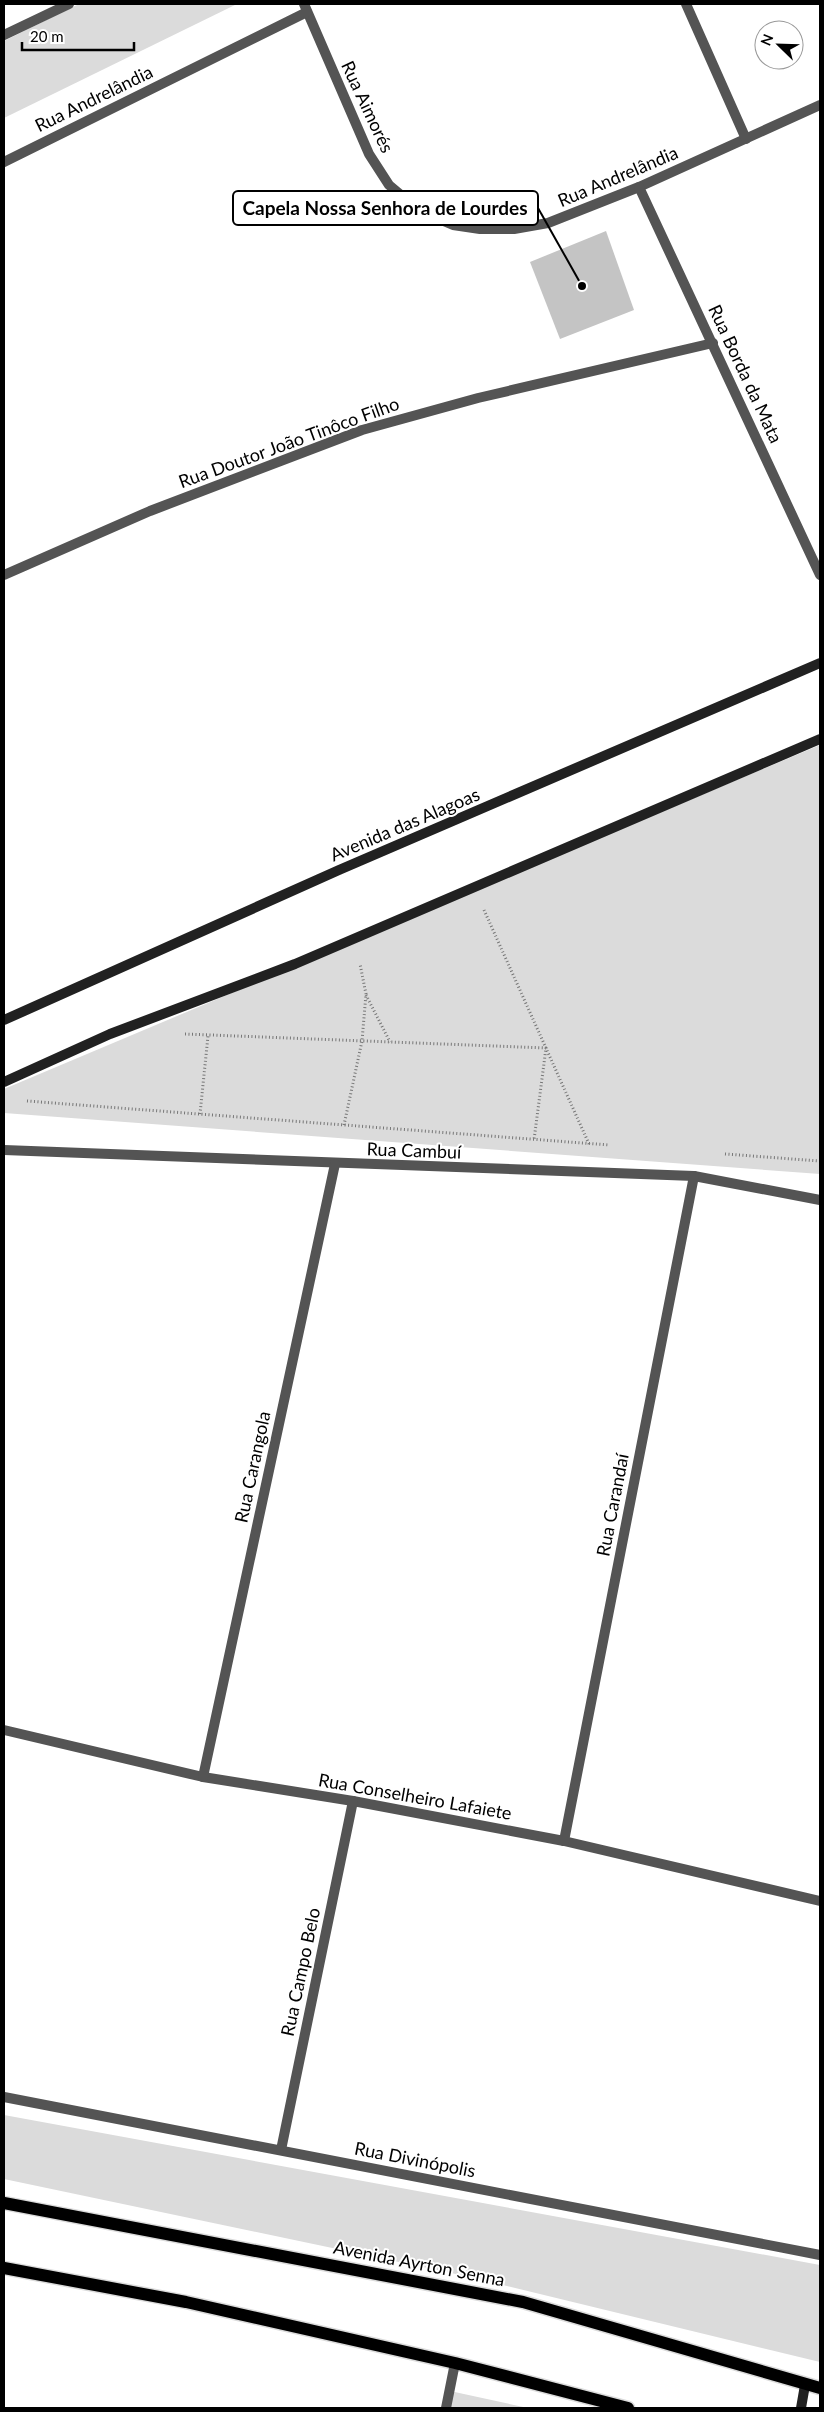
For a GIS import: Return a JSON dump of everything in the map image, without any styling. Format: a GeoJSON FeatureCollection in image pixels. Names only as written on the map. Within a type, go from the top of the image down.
{"type":"FeatureCollection","features":[{"type":"Feature","properties":{"kind":"main road","name":"Avenida das Alagoas"},"geometry":{"type":"LineString","coordinates":[[4,1020],[339,870],[820,663]]}},
{"type":"Feature","properties":{"kind":"main road"},"geometry":{"type":"LineString","coordinates":[[4,1082],[110,1034],[295,964],[820,739]]}},
{"type":"Feature","properties":{"kind":"main road","name":"Avenida Ayrton Senna"},"geometry":{"type":"LineString","coordinates":[[4,2203],[523,2302],[820,2388]]}},
{"type":"Feature","properties":{"kind":"main road"},"geometry":{"type":"LineString","coordinates":[[4,2268],[186,2302],[455,2363],[628,2408]]}},
{"type":"Feature","properties":{"kind":"main road"},"geometry":{"type":"LineString","coordinates":[[801,2408],[805,2385]]}},
{"type":"Feature","properties":{"kind":"street"},"geometry":{"type":"LineString","coordinates":[[4,35],[69,4]]}},
{"type":"Feature","properties":{"kind":"street"},"geometry":{"type":"LineString","coordinates":[[686,4],[746,139]]}},
{"type":"Feature","properties":{"kind":"street","name":"Rua Andrelândia"},"geometry":{"type":"LineString","coordinates":[[4,162],[305,8]]}},
{"type":"Feature","properties":{"kind":"street","name":"Rua Aimorés"},"geometry":{"type":"LineString","coordinates":[[305,8],[368,154],[389,185],[420,212]]}},
{"type":"Feature","properties":{"kind":"street","name":"Rua Andrelândia"},"geometry":{"type":"LineString","coordinates":[[420,212],[453,225],[480,229],[514,229],[548,223],[639,187],[820,105]]}},
{"type":"Feature","properties":{"kind":"street","name":"Rua Borda da Mata"},"geometry":{"type":"LineString","coordinates":[[639,187],[820,575]]}},
{"type":"Feature","properties":{"kind":"street","name":"Rua Doutor João Tinôco Filho"},"geometry":{"type":"LineString","coordinates":[[4,575],[150,511],[362,430],[478,398],[713,343]]}},
{"type":"Feature","properties":{"kind":"street","name":"Rua Cambuí"},"geometry":{"type":"LineString","coordinates":[[4,1150],[335,1164],[694,1176],[820,1200]]}},
{"type":"Feature","properties":{"kind":"street","name":"Rua Carangola"},"geometry":{"type":"LineString","coordinates":[[203,1777],[335,1164]]}},
{"type":"Feature","properties":{"kind":"street","name":"Rua Carandaí"},"geometry":{"type":"LineString","coordinates":[[564,1841],[694,1176]]}},
{"type":"Feature","properties":{"kind":"street","name":"Rua Conselheiro Lafaiete"},"geometry":{"type":"LineString","coordinates":[[4,1730],[203,1777],[353,1802],[564,1841],[820,1901]]}},
{"type":"Feature","properties":{"kind":"street","name":"Rua Campo Belo"},"geometry":{"type":"LineString","coordinates":[[282,2150],[353,1802]]}},
{"type":"Feature","properties":{"kind":"street","name":"Rua Divinópolis"},"geometry":{"type":"LineString","coordinates":[[4,2097],[820,2255]]}},
{"type":"Feature","properties":{"kind":"street"},"geometry":{"type":"LineString","coordinates":[[446,2408],[455,2363]]}},
{"type":"Feature","properties":{"kind":"path"},"geometry":{"type":"LineString","coordinates":[[482,905],[589,1144]]}},
{"type":"Feature","properties":{"kind":"path"},"geometry":{"type":"LineString","coordinates":[[344,1125],[362,1041],[366,994],[359,957]]}},
{"type":"Feature","properties":{"kind":"path"},"geometry":{"type":"LineString","coordinates":[[366,994],[390,1042]]}},
{"type":"Feature","properties":{"kind":"path"},"geometry":{"type":"LineString","coordinates":[[176,1034],[546,1048]]}},
{"type":"Feature","properties":{"kind":"path"},"geometry":{"type":"LineString","coordinates":[[200,1114],[208,1036]]}},
{"type":"Feature","properties":{"kind":"path"},"geometry":{"type":"LineString","coordinates":[[534,1140],[546,1048]]}},
{"type":"Feature","properties":{"kind":"path"},"geometry":{"type":"LineString","coordinates":[[21,1100],[618,1146]]}},
{"type":"Feature","properties":{"kind":"path"},"geometry":{"type":"LineString","coordinates":[[724,1154],[820,1162]]}},
{"type":"Feature","properties":{"kind":"shaded area"},"geometry":{"type":"Polygon","coordinates":[[[79,4],[237,4],[4,118],[4,41],[79,4]]]}},
{"type":"Feature","properties":{"kind":"shaded area"},"geometry":{"type":"Polygon","coordinates":[[[820,745],[820,1174],[4,1113],[4,1089],[820,745]]]}},
{"type":"Feature","properties":{"kind":"shaded area"},"geometry":{"type":"Polygon","coordinates":[[[4,2115],[820,2265],[820,2362],[470,2277],[4,2179],[4,2115]]]}},
{"type":"Feature","properties":{"kind":"shaded area"},"geometry":{"type":"Polygon","coordinates":[[[450,2391],[528,2408],[449,2408],[450,2391]]]}},
{"type":"Feature","properties":{"kind":"building"},"geometry":{"type":"Polygon","coordinates":[[[606,231],[634,310],[560,339],[530,262],[606,231]]]}},
{"type":"Feature","properties":{"kind":"place","name":"Capela Nossa Senhora de Lourdes"},"geometry":{"type":"Point","coordinates":[582,286]}}]}
